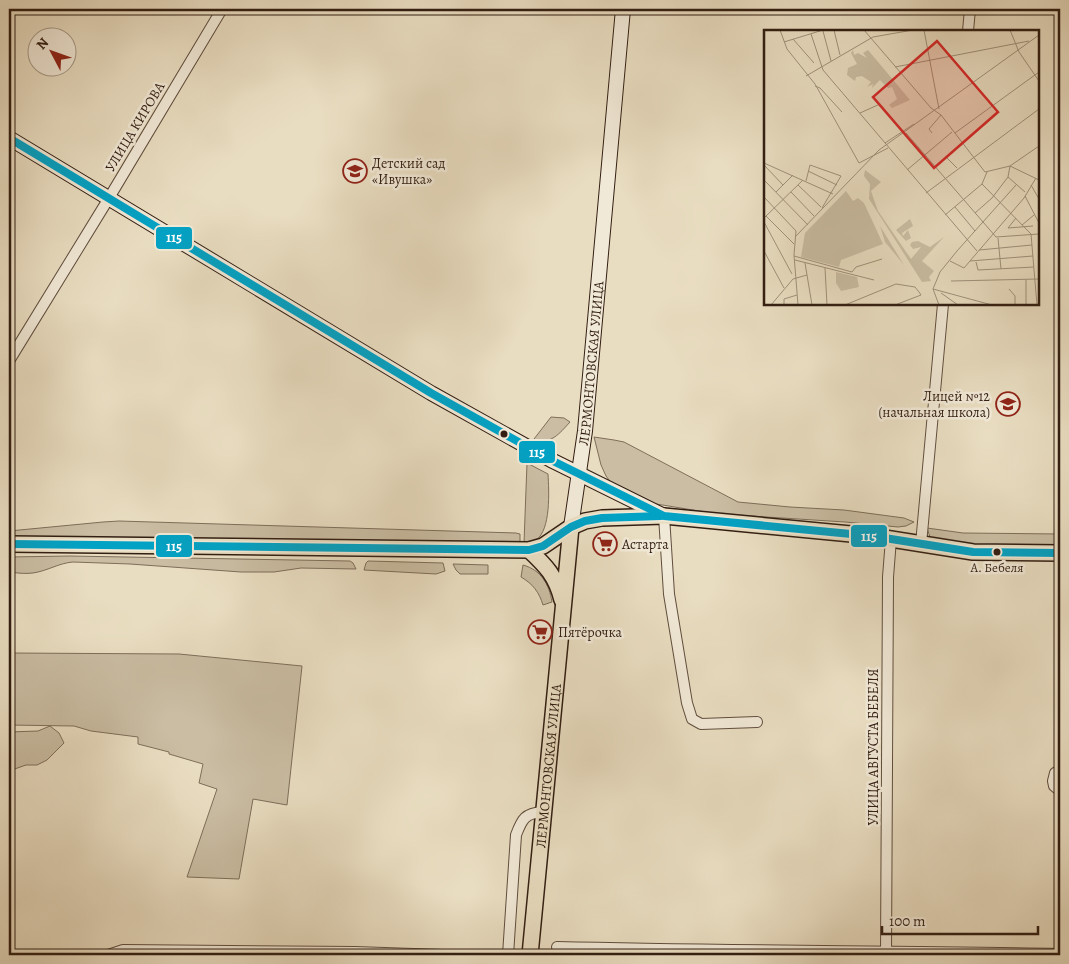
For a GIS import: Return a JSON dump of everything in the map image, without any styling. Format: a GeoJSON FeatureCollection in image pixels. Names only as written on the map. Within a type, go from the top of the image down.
{"type":"FeatureCollection","features":[{"type":"Feature","properties":{"kind":"main road","name":"ЛЕРМОНТОВСКАЯ УЛИЦА"},"geometry":{"type":"LineString","coordinates":[[530,955],[571,527],[585,431],[623,9]]}},
{"type":"Feature","properties":{"kind":"main road"},"geometry":{"type":"LineString","coordinates":[[9,138],[431,393],[551,460],[664,516]]}},
{"type":"Feature","properties":{"kind":"main road"},"geometry":{"type":"LineString","coordinates":[[9,544],[529,550],[543,546],[571,527],[585,521],[602,518],[664,516],[872,536],[973,552],[1060,554]]}},
{"type":"Feature","properties":{"kind":"main road"},"geometry":{"type":"LineString","coordinates":[[529,550],[554,577],[559,587],[563,606]]}},
{"type":"Feature","properties":{"kind":"street","name":"УЛИЦА КИРОВА"},"geometry":{"type":"LineString","coordinates":[[9,361],[222,9]]}},
{"type":"Feature","properties":{"kind":"street"},"geometry":{"type":"LineString","coordinates":[[968,30],[970,9]]}},
{"type":"Feature","properties":{"kind":"street"},"geometry":{"type":"LineString","coordinates":[[920,544],[943,305]]}},
{"type":"Feature","properties":{"kind":"street"},"geometry":{"type":"LineString","coordinates":[[664,516],[669,594],[687,702],[692,719],[701,724],[757,722]]}},
{"type":"Feature","properties":{"kind":"street","name":"УЛИЦА АВГУСТА БЕБЕЛЯ"},"geometry":{"type":"LineString","coordinates":[[886,953],[888,577],[891,539]]}},
{"type":"Feature","properties":{"kind":"street"},"geometry":{"type":"LineString","coordinates":[[1060,770],[1055,773],[1053,781],[1054,786],[1060,791]]}},
{"type":"Feature","properties":{"kind":"street"},"geometry":{"type":"LineString","coordinates":[[508,955],[516,835],[521,820],[530,814],[544,812]]}},
{"type":"Feature","properties":{"kind":"street"},"geometry":{"type":"LineString","coordinates":[[557,947],[723,951],[1060,954]]}},
{"type":"Feature","properties":{"kind":"street"},"geometry":{"type":"LineString","coordinates":[[108,955],[123,950],[132,950],[355,952],[443,955]]}},
{"type":"Feature","properties":{"kind":"shaded area"},"geometry":{"type":"Polygon","coordinates":[[[551,417],[564,418],[570,422],[550,440],[540,441],[534,439],[551,417]]]}},
{"type":"Feature","properties":{"kind":"shaded area"},"geometry":{"type":"Polygon","coordinates":[[[594,437],[624,442],[738,502],[844,510],[904,518],[914,522],[898,527],[845,522],[730,516],[650,503],[612,484],[601,465],[594,437]]]}},
{"type":"Feature","properties":{"kind":"shaded area"},"geometry":{"type":"Polygon","coordinates":[[[527,463],[548,474],[549,500],[547,519],[541,535],[532,542],[524,543],[527,463]]]}},
{"type":"Feature","properties":{"kind":"shaded area"},"geometry":{"type":"Polygon","coordinates":[[[119,521],[516,533],[520,534],[520,543],[9,540],[9,531],[119,521]]]}},
{"type":"Feature","properties":{"kind":"shaded area"},"geometry":{"type":"Polygon","coordinates":[[[927,528],[963,533],[1060,534],[1060,546],[961,545],[932,539],[927,528]]]}},
{"type":"Feature","properties":{"kind":"shaded area"},"geometry":{"type":"Polygon","coordinates":[[[70,556],[350,561],[356,569],[301,568],[274,572],[241,572],[73,562],[33,573],[9,572],[9,557],[70,556]]]}},
{"type":"Feature","properties":{"kind":"shaded area"},"geometry":{"type":"Polygon","coordinates":[[[368,561],[443,563],[445,571],[436,574],[364,570],[368,561]]]}},
{"type":"Feature","properties":{"kind":"shaded area"},"geometry":{"type":"Polygon","coordinates":[[[453,564],[488,565],[488,574],[460,574],[453,564]]]}},
{"type":"Feature","properties":{"kind":"shaded area"},"geometry":{"type":"Polygon","coordinates":[[[523,565],[535,570],[543,579],[549,589],[552,602],[543,605],[535,589],[521,577],[523,565]]]}},
{"type":"Feature","properties":{"kind":"shaded area"},"geometry":{"type":"Polygon","coordinates":[[[9,653],[179,654],[302,666],[287,805],[253,799],[239,879],[187,877],[217,789],[199,783],[203,764],[138,744],[138,737],[91,731],[74,726],[9,725],[9,653]]]}},
{"type":"Feature","properties":{"kind":"shaded area"},"geometry":{"type":"Polygon","coordinates":[[[50,726],[59,733],[64,743],[47,760],[37,765],[26,765],[9,771],[9,732],[38,731],[50,726]]]}},
{"type":"Feature","properties":{"kind":"transit line","name":"115"},"geometry":{"type":"LineString","coordinates":[[9,138],[431,393],[551,460],[664,516],[872,536],[973,552],[1060,553]]}},
{"type":"Feature","properties":{"kind":"transit line","name":"115"},"geometry":{"type":"LineString","coordinates":[[9,544],[529,550],[543,546],[571,527],[585,521],[602,518],[661,516]]}},
{"type":"Feature","properties":{"kind":"place","name":"Детский сад «Ивушка»"},"geometry":{"type":"Point","coordinates":[355,171]}},
{"type":"Feature","properties":{"kind":"place","name":"Лицей №12 (начальная школа)"},"geometry":{"type":"Point","coordinates":[1008,404]}},
{"type":"Feature","properties":{"kind":"place","name":"Астарта"},"geometry":{"type":"Point","coordinates":[605,544]}},
{"type":"Feature","properties":{"kind":"place","name":"А. Бебеля"},"geometry":{"type":"Point","coordinates":[997,552]}},
{"type":"Feature","properties":{"kind":"place","name":"Пятёрочка"},"geometry":{"type":"Point","coordinates":[540,632]}}]}
